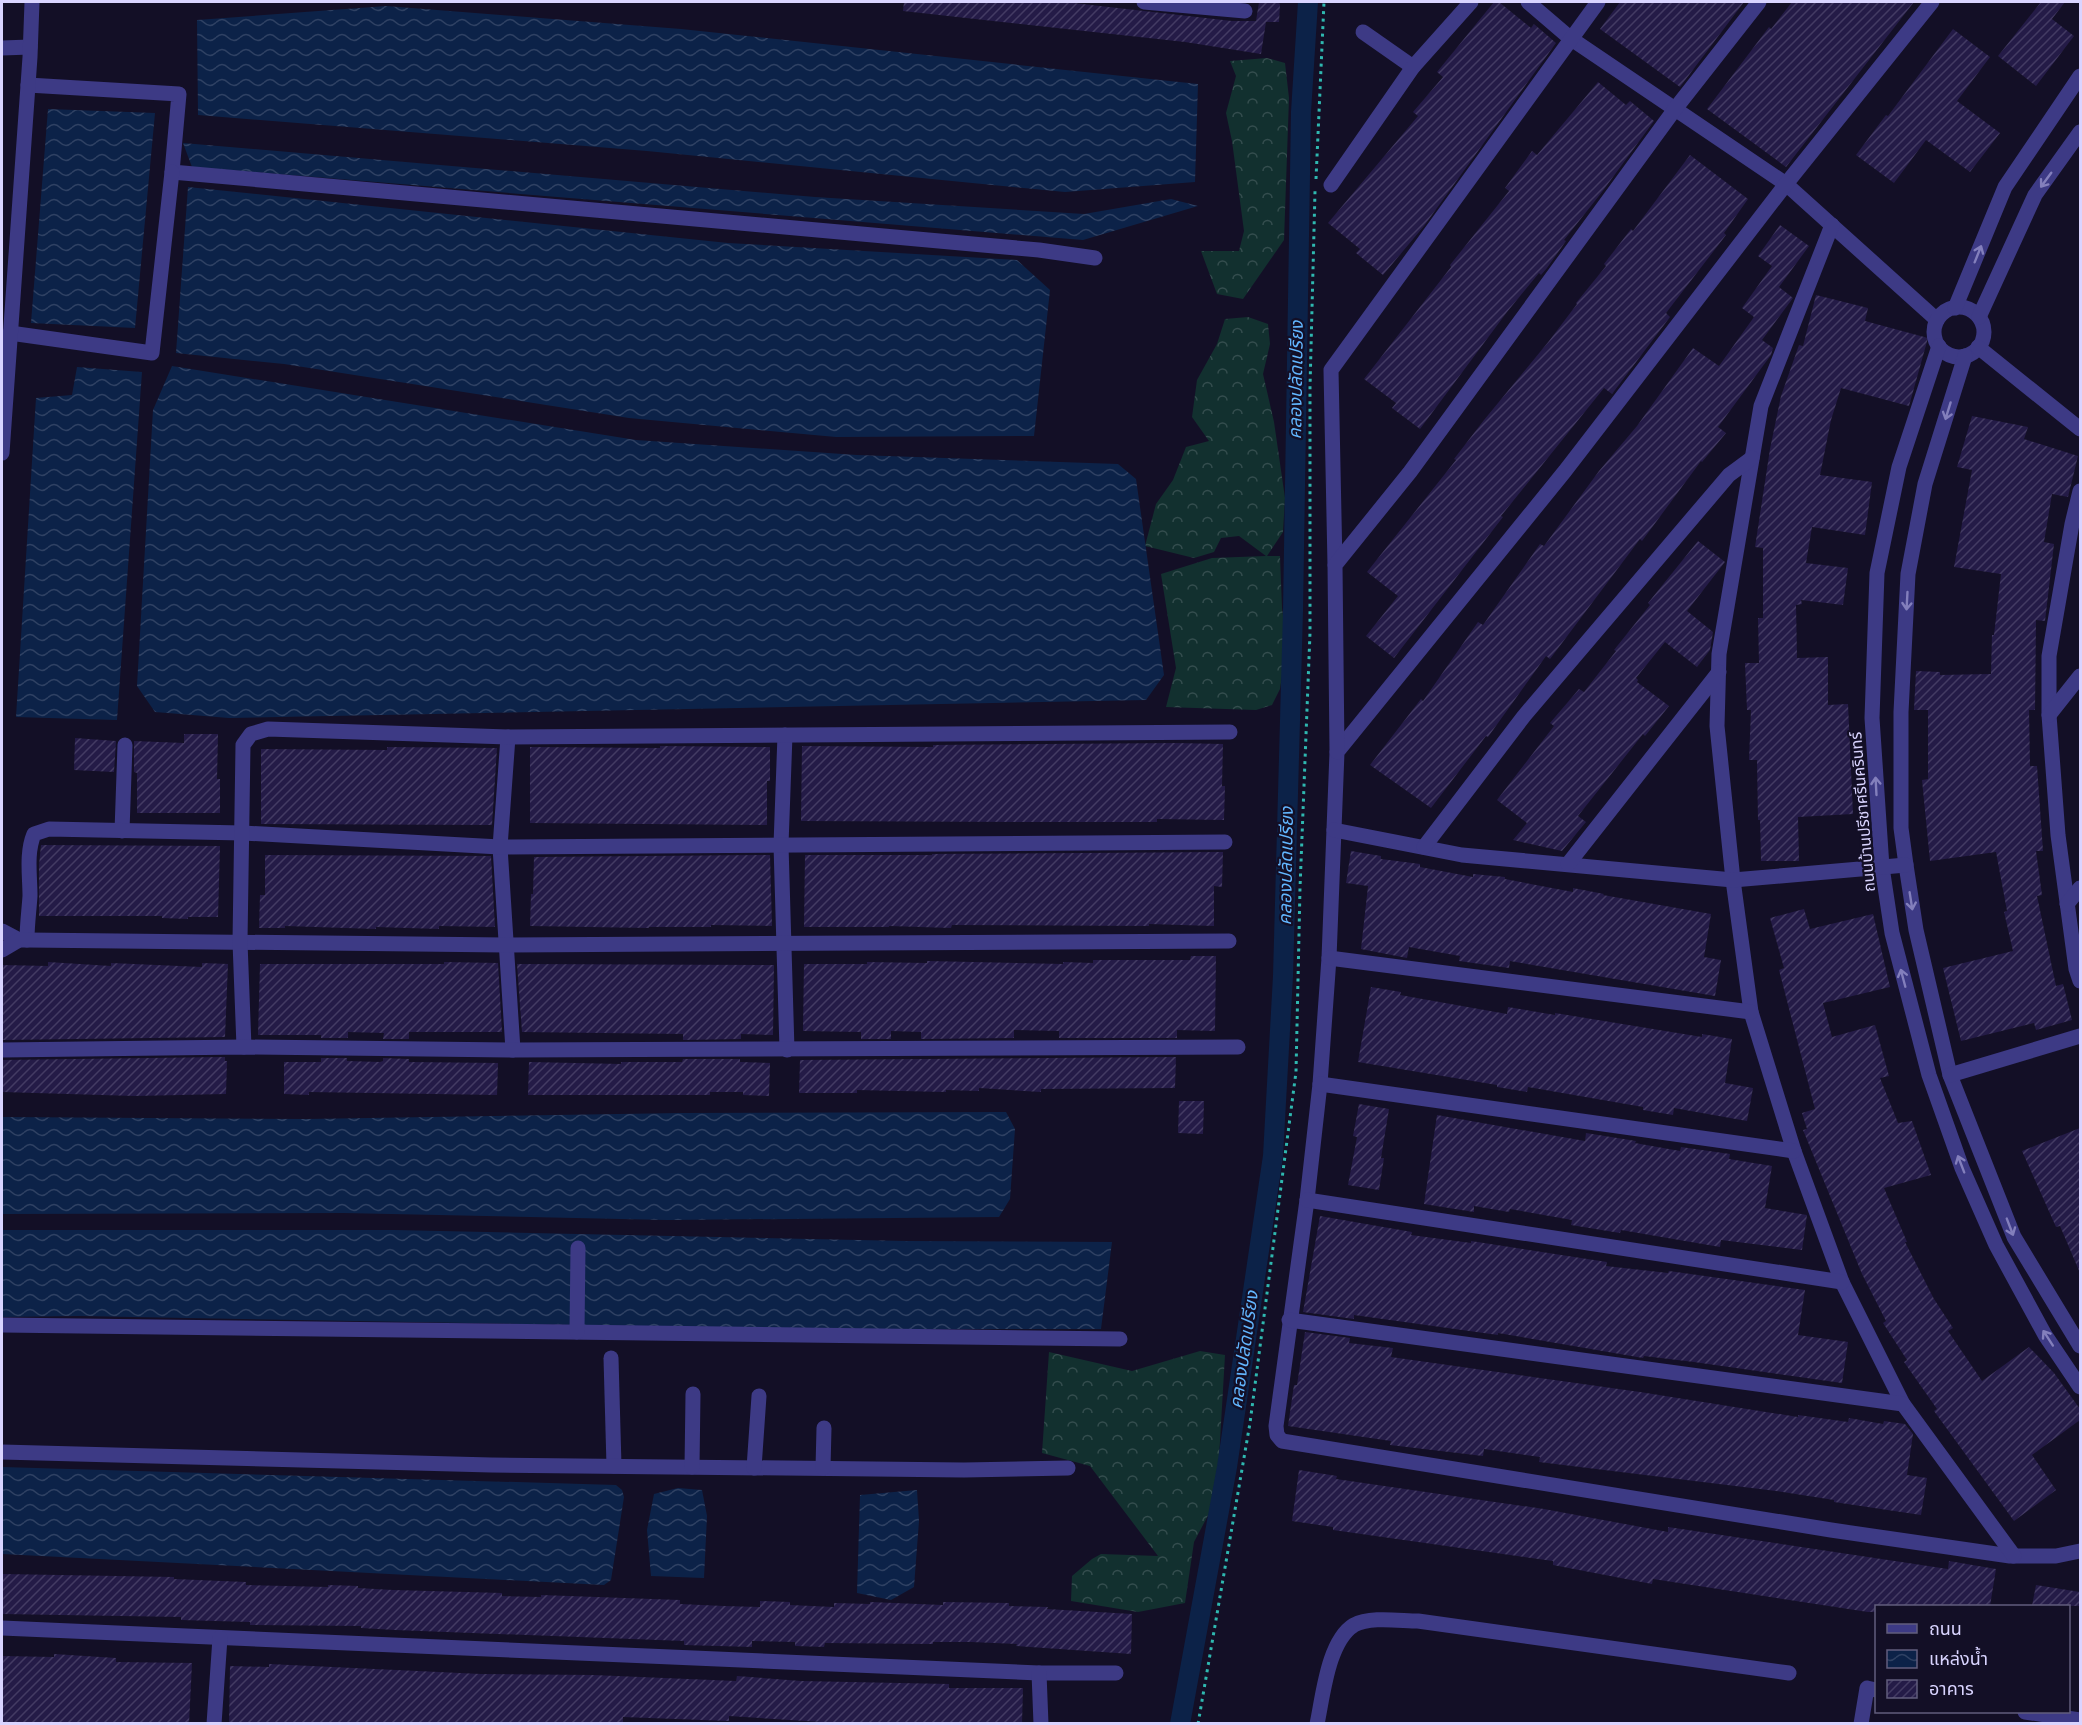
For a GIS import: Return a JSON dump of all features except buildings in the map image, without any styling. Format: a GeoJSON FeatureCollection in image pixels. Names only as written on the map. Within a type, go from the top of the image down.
{"type":"FeatureCollection","features":[{"type":"Feature","properties":{"kind":"street"},"geometry":{"type":"LineString","coordinates":[[2,453],[28,85],[18,47],[32,2]]}},
{"type":"Feature","properties":{"kind":"street"},"geometry":{"type":"LineString","coordinates":[[1144,2],[1245,11]]}},
{"type":"Feature","properties":{"kind":"street"},"geometry":{"type":"LineString","coordinates":[[1331,185],[1413,68],[1471,2]]}},
{"type":"Feature","properties":{"kind":"street"},"geometry":{"type":"LineString","coordinates":[[1528,2],[1570,38],[1786,184],[1937,320],[1942,313],[1955,308],[1973,311],[1978,317],[1983,332],[1978,347],[1965,356],[1925,484],[1908,574],[1901,712],[1901,828],[1916,930],[1950,1075],[2014,1237],[2080,1346]]}},
{"type":"Feature","properties":{"kind":"street"},"geometry":{"type":"LineString","coordinates":[[1598,2],[1331,370],[1337,752],[1329,958],[1320,1084],[1307,1200],[1275,1426],[1277,1435],[1282,1441],[1831,1530],[2014,1556],[2056,1556],[2080,1551]]}},
{"type":"Feature","properties":{"kind":"street"},"geometry":{"type":"LineString","coordinates":[[1335,565],[1410,472],[1675,110],[1758,2]]}},
{"type":"Feature","properties":{"kind":"street"},"geometry":{"type":"LineString","coordinates":[[1337,752],[1566,471],[1786,184],[1932,2]]}},
{"type":"Feature","properties":{"kind":"street"},"geometry":{"type":"LineString","coordinates":[[1363,32],[1413,68]]}},
{"type":"Feature","properties":{"kind":"street"},"geometry":{"type":"LineString","coordinates":[[1955,308],[2005,187],[2080,76]]}},
{"type":"Feature","properties":{"kind":"street"},"geometry":{"type":"LineString","coordinates":[[10,333],[152,353],[179,94],[28,85]]}},
{"type":"Feature","properties":{"kind":"street"},"geometry":{"type":"LineString","coordinates":[[1978,317],[2035,195],[2080,132]]}},
{"type":"Feature","properties":{"kind":"street"},"geometry":{"type":"LineString","coordinates":[[172,172],[1039,250],[1095,258]]}},
{"type":"Feature","properties":{"kind":"street"},"geometry":{"type":"LineString","coordinates":[[1832,225],[1761,406],[1719,654],[1717,726],[1733,880],[1751,1012],[1794,1151],[1842,1282],[1902,1404],[2014,1556]]}},
{"type":"Feature","properties":{"kind":"street","name":"ถนนบ้านปรีชาศรีนครินทร์"},"geometry":{"type":"LineString","coordinates":[[1937,320],[1934,336],[1939,346],[1899,467],[1877,573],[1872,718],[1882,867],[1892,933],[1929,1075],[1962,1168],[1995,1245],[2045,1335],[2080,1387]]}},
{"type":"Feature","properties":{"kind":"street"},"geometry":{"type":"LineString","coordinates":[[1939,346],[1949,355],[1965,356]]}},
{"type":"Feature","properties":{"kind":"street"},"geometry":{"type":"LineString","coordinates":[[1978,347],[2080,429]]}},
{"type":"Feature","properties":{"kind":"street"},"geometry":{"type":"LineString","coordinates":[[1424,847],[1524,716],[1729,475],[1752,458]]}},
{"type":"Feature","properties":{"kind":"street"},"geometry":{"type":"LineString","coordinates":[[2080,491],[2049,656],[2049,715],[2058,835],[2076,969],[2080,981]]}},
{"type":"Feature","properties":{"kind":"street"},"geometry":{"type":"LineString","coordinates":[[1568,864],[1719,672]]}},
{"type":"Feature","properties":{"kind":"street"},"geometry":{"type":"LineString","coordinates":[[2049,715],[2080,676]]}},
{"type":"Feature","properties":{"kind":"street"},"geometry":{"type":"LineString","coordinates":[[244,1047],[240,942],[243,746],[251,734],[268,729],[508,737],[1230,732]]}},
{"type":"Feature","properties":{"kind":"street"},"geometry":{"type":"LineString","coordinates":[[785,735],[781,845],[787,1050]]}},
{"type":"Feature","properties":{"kind":"street"},"geometry":{"type":"LineString","coordinates":[[508,737],[500,847],[513,1050]]}},
{"type":"Feature","properties":{"kind":"street"},"geometry":{"type":"LineString","coordinates":[[122,831],[125,745]]}},
{"type":"Feature","properties":{"kind":"street"},"geometry":{"type":"LineString","coordinates":[[23,940],[30,901],[30,846],[34,834],[50,829],[243,833],[500,847],[1225,842]]}},
{"type":"Feature","properties":{"kind":"street"},"geometry":{"type":"LineString","coordinates":[[1334,830],[1462,855],[1733,880],[1906,866]]}},
{"type":"Feature","properties":{"kind":"street"},"geometry":{"type":"LineString","coordinates":[[2067,904],[2080,888]]}},
{"type":"Feature","properties":{"kind":"street"},"geometry":{"type":"LineString","coordinates":[[2,931],[23,940],[506,945],[1229,941]]}},
{"type":"Feature","properties":{"kind":"street"},"geometry":{"type":"LineString","coordinates":[[2,950],[23,940]]}},
{"type":"Feature","properties":{"kind":"street"},"geometry":{"type":"LineString","coordinates":[[1329,958],[1751,1012]]}},
{"type":"Feature","properties":{"kind":"street"},"geometry":{"type":"LineString","coordinates":[[1950,1075],[2080,1036]]}},
{"type":"Feature","properties":{"kind":"street"},"geometry":{"type":"LineString","coordinates":[[2,1050],[244,1047],[513,1050],[1238,1047]]}},
{"type":"Feature","properties":{"kind":"street"},"geometry":{"type":"LineString","coordinates":[[1320,1084],[1794,1151]]}},
{"type":"Feature","properties":{"kind":"street"},"geometry":{"type":"LineString","coordinates":[[1307,1200],[1842,1282]]}},
{"type":"Feature","properties":{"kind":"street"},"geometry":{"type":"LineString","coordinates":[[577,1332],[578,1248]]}},
{"type":"Feature","properties":{"kind":"street"},"geometry":{"type":"LineString","coordinates":[[1289,1320],[1902,1404]]}},
{"type":"Feature","properties":{"kind":"street"},"geometry":{"type":"LineString","coordinates":[[2,1325],[1120,1339]]}},
{"type":"Feature","properties":{"kind":"street"},"geometry":{"type":"LineString","coordinates":[[611,1358],[614,1466]]}},
{"type":"Feature","properties":{"kind":"street"},"geometry":{"type":"LineString","coordinates":[[692,1467],[693,1394]]}},
{"type":"Feature","properties":{"kind":"street"},"geometry":{"type":"LineString","coordinates":[[754,1468],[759,1396]]}},
{"type":"Feature","properties":{"kind":"street"},"geometry":{"type":"LineString","coordinates":[[824,1428],[824,1468]]}},
{"type":"Feature","properties":{"kind":"street"},"geometry":{"type":"LineString","coordinates":[[2,1452],[491,1465],[964,1470],[1068,1468]]}},
{"type":"Feature","properties":{"kind":"street"},"geometry":{"type":"LineString","coordinates":[[1317,1724],[1327,1673],[1340,1638],[1355,1625],[1380,1620],[1418,1621],[1789,1673]]}},
{"type":"Feature","properties":{"kind":"street"},"geometry":{"type":"LineString","coordinates":[[2,1628],[1038,1673],[1116,1673]]}},
{"type":"Feature","properties":{"kind":"street"},"geometry":{"type":"LineString","coordinates":[[214,1724],[220,1638]]}},
{"type":"Feature","properties":{"kind":"street"},"geometry":{"type":"LineString","coordinates":[[1038,1673],[1041,1724]]}},
{"type":"Feature","properties":{"kind":"street"},"geometry":{"type":"LineString","coordinates":[[1862,1724],[1867,1688],[1875,1690]]}},
{"type":"Feature","properties":{"kind":"street"},"geometry":{"type":"LineString","coordinates":[[2032,1713],[2080,1720]]}},
{"type":"Feature","properties":{"kind":"path"},"geometry":{"type":"LineString","coordinates":[[1198,1724],[1250,1423],[1296,1072],[1300,866],[1310,633],[1312,313],[1324,2]]}},
{"type":"Feature","properties":{"kind":"green space"},"geometry":{"type":"Polygon","coordinates":[[[1267,58],[1285,63],[1289,98],[1284,240],[1243,299],[1217,294],[1201,251],[1239,251],[1244,231],[1226,113],[1236,76],[1230,61],[1267,58]]]}},
{"type":"Feature","properties":{"kind":"green space"},"geometry":{"type":"Polygon","coordinates":[[[1248,317],[1268,324],[1270,344],[1263,374],[1274,422],[1285,498],[1283,532],[1267,556],[1280,556],[1282,608],[1287,644],[1280,689],[1272,705],[1256,710],[1166,707],[1176,668],[1161,574],[1212,558],[1266,556],[1239,536],[1221,538],[1214,552],[1194,558],[1145,546],[1156,504],[1173,480],[1186,447],[1209,441],[1192,417],[1197,380],[1217,344],[1225,319],[1248,317]]]}},
{"type":"Feature","properties":{"kind":"green space"},"geometry":{"type":"Polygon","coordinates":[[[1200,1351],[1225,1355],[1219,1458],[1223,1487],[1194,1542],[1185,1603],[1138,1612],[1071,1601],[1072,1576],[1101,1554],[1158,1556],[1090,1466],[1042,1453],[1049,1352],[1132,1371],[1200,1351]]]}},
{"type":"Feature","properties":{"kind":"water"},"geometry":{"type":"Polygon","coordinates":[[[386,6],[681,29],[1198,84],[1195,182],[1065,192],[647,151],[198,115],[197,20],[386,6]]]}},
{"type":"Feature","properties":{"kind":"water"},"geometry":{"type":"Polygon","coordinates":[[[48,109],[155,113],[135,328],[31,323],[48,109]]]}},
{"type":"Feature","properties":{"kind":"water"},"geometry":{"type":"Polygon","coordinates":[[[183,143],[815,197],[1084,214],[1171,199],[1198,206],[1083,240],[192,167],[183,143]]]}},
{"type":"Feature","properties":{"kind":"water"},"geometry":{"type":"Polygon","coordinates":[[[188,187],[728,243],[1017,260],[1050,290],[1034,436],[836,437],[629,418],[284,364],[176,353],[188,187]]]}},
{"type":"Feature","properties":{"kind":"water"},"geometry":{"type":"Polygon","coordinates":[[[172,366],[636,440],[857,455],[1118,464],[1136,479],[1164,675],[1146,700],[229,718],[155,712],[137,686],[153,410],[172,366]]]}},
{"type":"Feature","properties":{"kind":"water"},"geometry":{"type":"Polygon","coordinates":[[[77,367],[142,372],[117,720],[16,717],[36,398],[72,395],[77,367]]]}},
{"type":"Feature","properties":{"kind":"water"},"geometry":{"type":"Polygon","coordinates":[[[1006,1112],[1015,1129],[1010,1199],[999,1217],[667,1220],[344,1213],[2,1214],[2,1117],[307,1119],[681,1113],[1006,1112]]]}},
{"type":"Feature","properties":{"kind":"water"},"geometry":{"type":"Polygon","coordinates":[[[2,1230],[394,1230],[906,1241],[1112,1242],[1101,1329],[800,1329],[79,1316],[2,1317],[2,1230]]]}},
{"type":"Feature","properties":{"kind":"water"},"geometry":{"type":"Polygon","coordinates":[[[2,1467],[616,1485],[622,1490],[624,1497],[611,1580],[604,1585],[2,1554],[2,1467]]]}},
{"type":"Feature","properties":{"kind":"water"},"geometry":{"type":"Polygon","coordinates":[[[678,1488],[702,1490],[707,1516],[704,1578],[651,1576],[647,1530],[654,1494],[678,1488]]]}},
{"type":"Feature","properties":{"kind":"water"},"geometry":{"type":"Polygon","coordinates":[[[917,1490],[919,1521],[914,1587],[891,1600],[857,1593],[860,1495],[917,1490]]]}},
{"type":"Feature","properties":{"kind":"waterway","name":"คลองปลัดเปรียง"},"geometry":{"type":"LineString","coordinates":[[1180,1724],[1227,1467],[1273,1156],[1283,976],[1293,611],[1301,112],[1308,2]]}}]}
